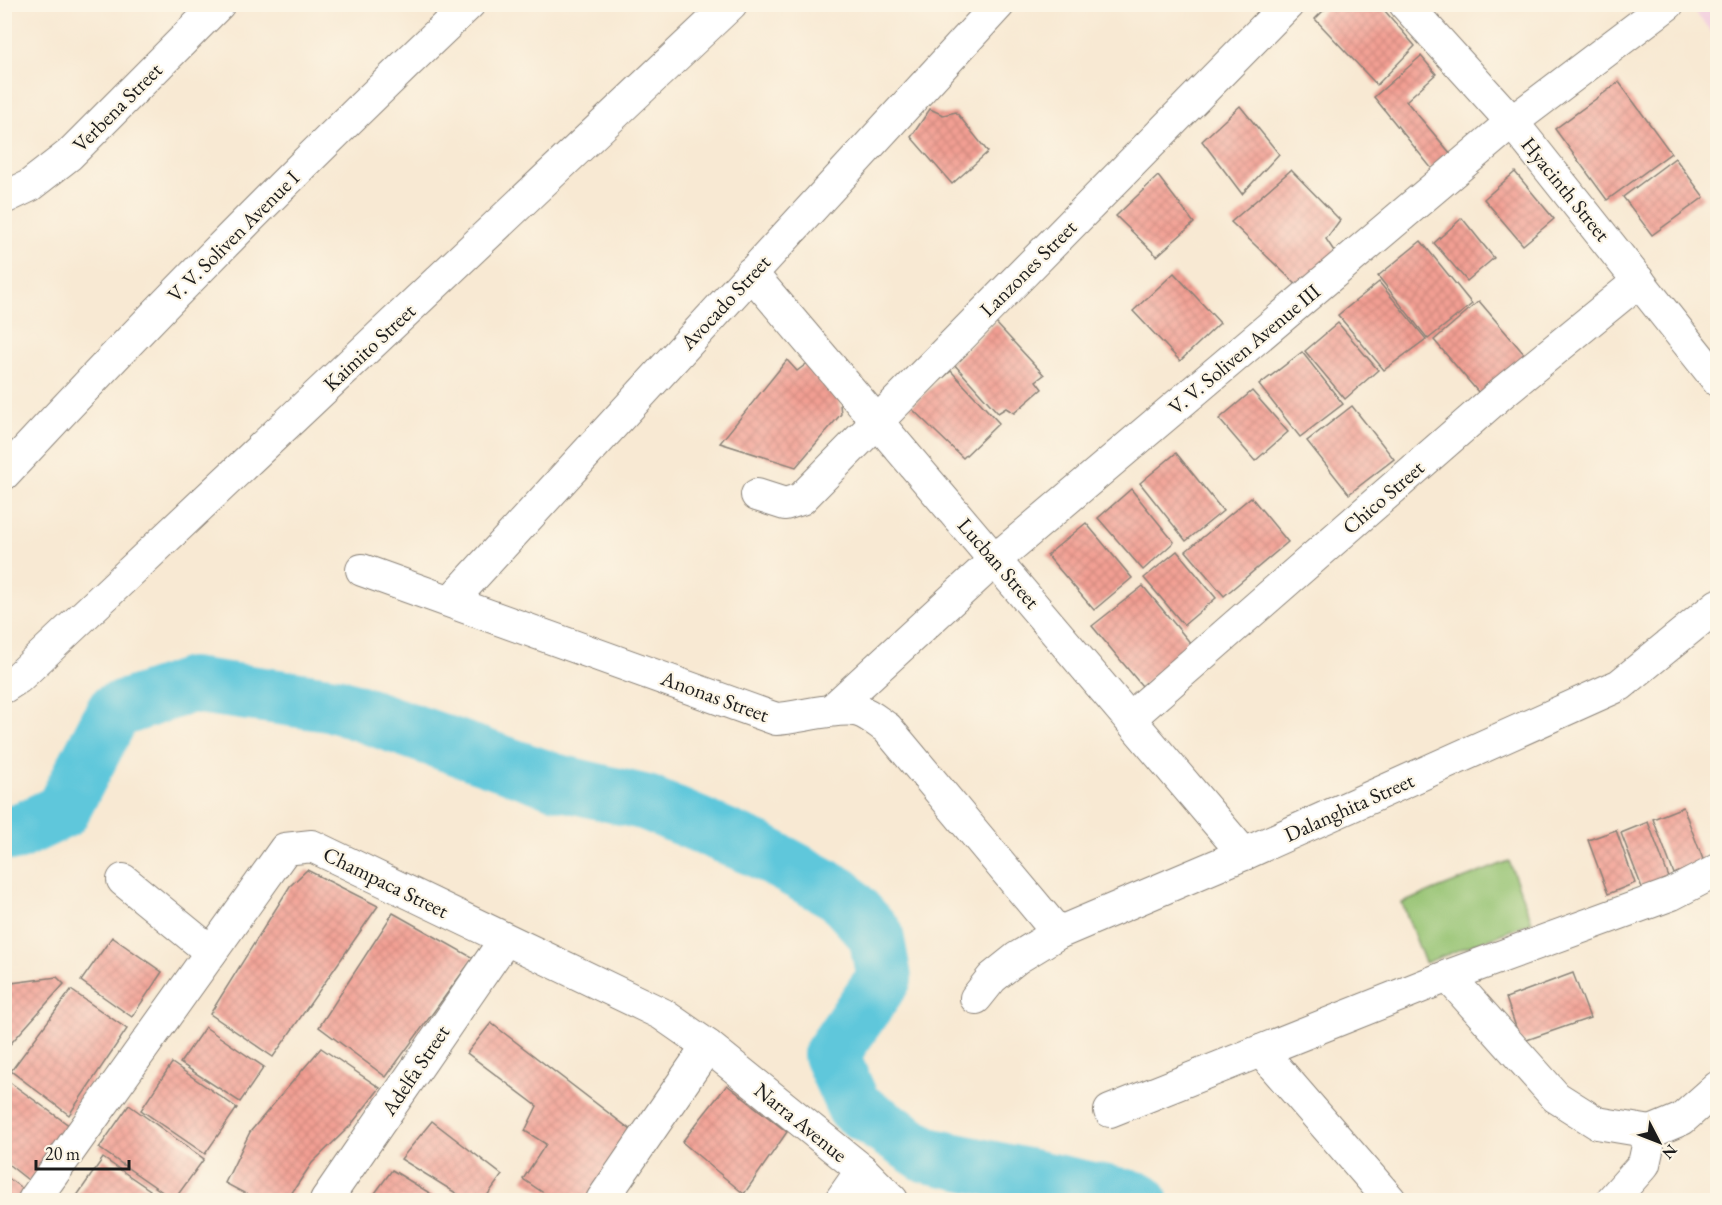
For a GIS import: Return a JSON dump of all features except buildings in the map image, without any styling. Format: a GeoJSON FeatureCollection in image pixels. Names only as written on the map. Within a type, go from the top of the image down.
{"type":"FeatureCollection","features":[{"type":"Feature","properties":{"kind":"street","name":"Verbena Street"},"geometry":{"type":"LineString","coordinates":[[4,198],[29,186],[69,155],[219,4]]}},
{"type":"Feature","properties":{"kind":"street","name":"V. V. Soliven Avenue I"},"geometry":{"type":"LineString","coordinates":[[4,474],[101,369],[319,149],[469,4]]}},
{"type":"Feature","properties":{"kind":"street","name":"Kaimito Street"},"geometry":{"type":"LineString","coordinates":[[4,687],[18,678],[731,4]]}},
{"type":"Feature","properties":{"kind":"street","name":"Avocado Street"},"geometry":{"type":"LineString","coordinates":[[451,601],[999,4]]}},
{"type":"Feature","properties":{"kind":"street","name":"Lanzones Street"},"geometry":{"type":"LineString","coordinates":[[757,495],[785,504],[801,499],[1288,4]]}},
{"type":"Feature","properties":{"kind":"street","name":"Hyacinth Street"},"geometry":{"type":"LineString","coordinates":[[1405,4],[1512,122],[1718,381]]}},
{"type":"Feature","properties":{"kind":"street","name":"V. V. Soliven Avenue III"},"geometry":{"type":"LineString","coordinates":[[832,710],[996,559],[1512,122],[1668,4]]}},
{"type":"Feature","properties":{"kind":"street","name":"Lucban Street"},"geometry":{"type":"LineString","coordinates":[[751,273],[1244,854]]}},
{"type":"Feature","properties":{"kind":"street","name":"Chico Street"},"geometry":{"type":"LineString","coordinates":[[1130,718],[1503,392],[1639,281]]}},
{"type":"Feature","properties":{"kind":"street","name":"Anonas Street"},"geometry":{"type":"LineString","coordinates":[[362,570],[776,719],[802,717],[832,710],[860,711],[887,729],[1058,933]]}},
{"type":"Feature","properties":{"kind":"street","name":"Dalanghita Street"},"geometry":{"type":"LineString","coordinates":[[976,998],[992,978],[1017,958],[1058,933],[1244,854],[1620,685],[1718,605]]}},
{"type":"Feature","properties":{"kind":"street","name":"Champaca Street"},"geometry":{"type":"LineString","coordinates":[[34,1200],[285,849],[312,846],[662,1014],[708,1046]]}},
{"type":"Feature","properties":{"kind":"street"},"geometry":{"type":"LineString","coordinates":[[1110,1111],[1448,976],[1672,894],[1718,870]]}},
{"type":"Feature","properties":{"kind":"street"},"geometry":{"type":"LineString","coordinates":[[123,880],[211,952]]}},
{"type":"Feature","properties":{"kind":"street","name":"Adelfa Street"},"geometry":{"type":"LineString","coordinates":[[326,1200],[505,940]]}},
{"type":"Feature","properties":{"kind":"street"},"geometry":{"type":"LineString","coordinates":[[1448,976],[1556,1097],[1597,1123],[1651,1132],[1682,1119],[1718,1087]]}},
{"type":"Feature","properties":{"kind":"street"},"geometry":{"type":"LineString","coordinates":[[602,1200],[708,1046]]}},
{"type":"Feature","properties":{"kind":"street","name":"Narra Avenue"},"geometry":{"type":"LineString","coordinates":[[708,1046],[862,1170],[892,1200]]}},
{"type":"Feature","properties":{"kind":"street"},"geometry":{"type":"LineString","coordinates":[[1261,1051],[1390,1200]]}},
{"type":"Feature","properties":{"kind":"street"},"geometry":{"type":"LineString","coordinates":[[1612,1200],[1644,1164],[1651,1132]]}},
{"type":"Feature","properties":{"kind":"street"},"geometry":{"type":"LineString","coordinates":[[841,1200],[862,1170]]}},
{"type":"Feature","properties":{"kind":"shaded area"},"geometry":{"type":"Polygon","coordinates":[[[1689,5],[1717,5],[1717,39],[1689,5]]]}},
{"type":"Feature","properties":{"kind":"green space"},"geometry":{"type":"Polygon","coordinates":[[[1509,861],[1532,922],[1425,963],[1402,903],[1509,861]]]}},
{"type":"Feature","properties":{"kind":"waterway"},"geometry":{"type":"LineString","coordinates":[[4,831],[16,833],[62,811],[114,711],[191,685],[336,705],[554,781],[647,803],[758,850],[839,894],[876,935],[884,978],[831,1055],[854,1107],[927,1155],[1140,1200]]}}]}
